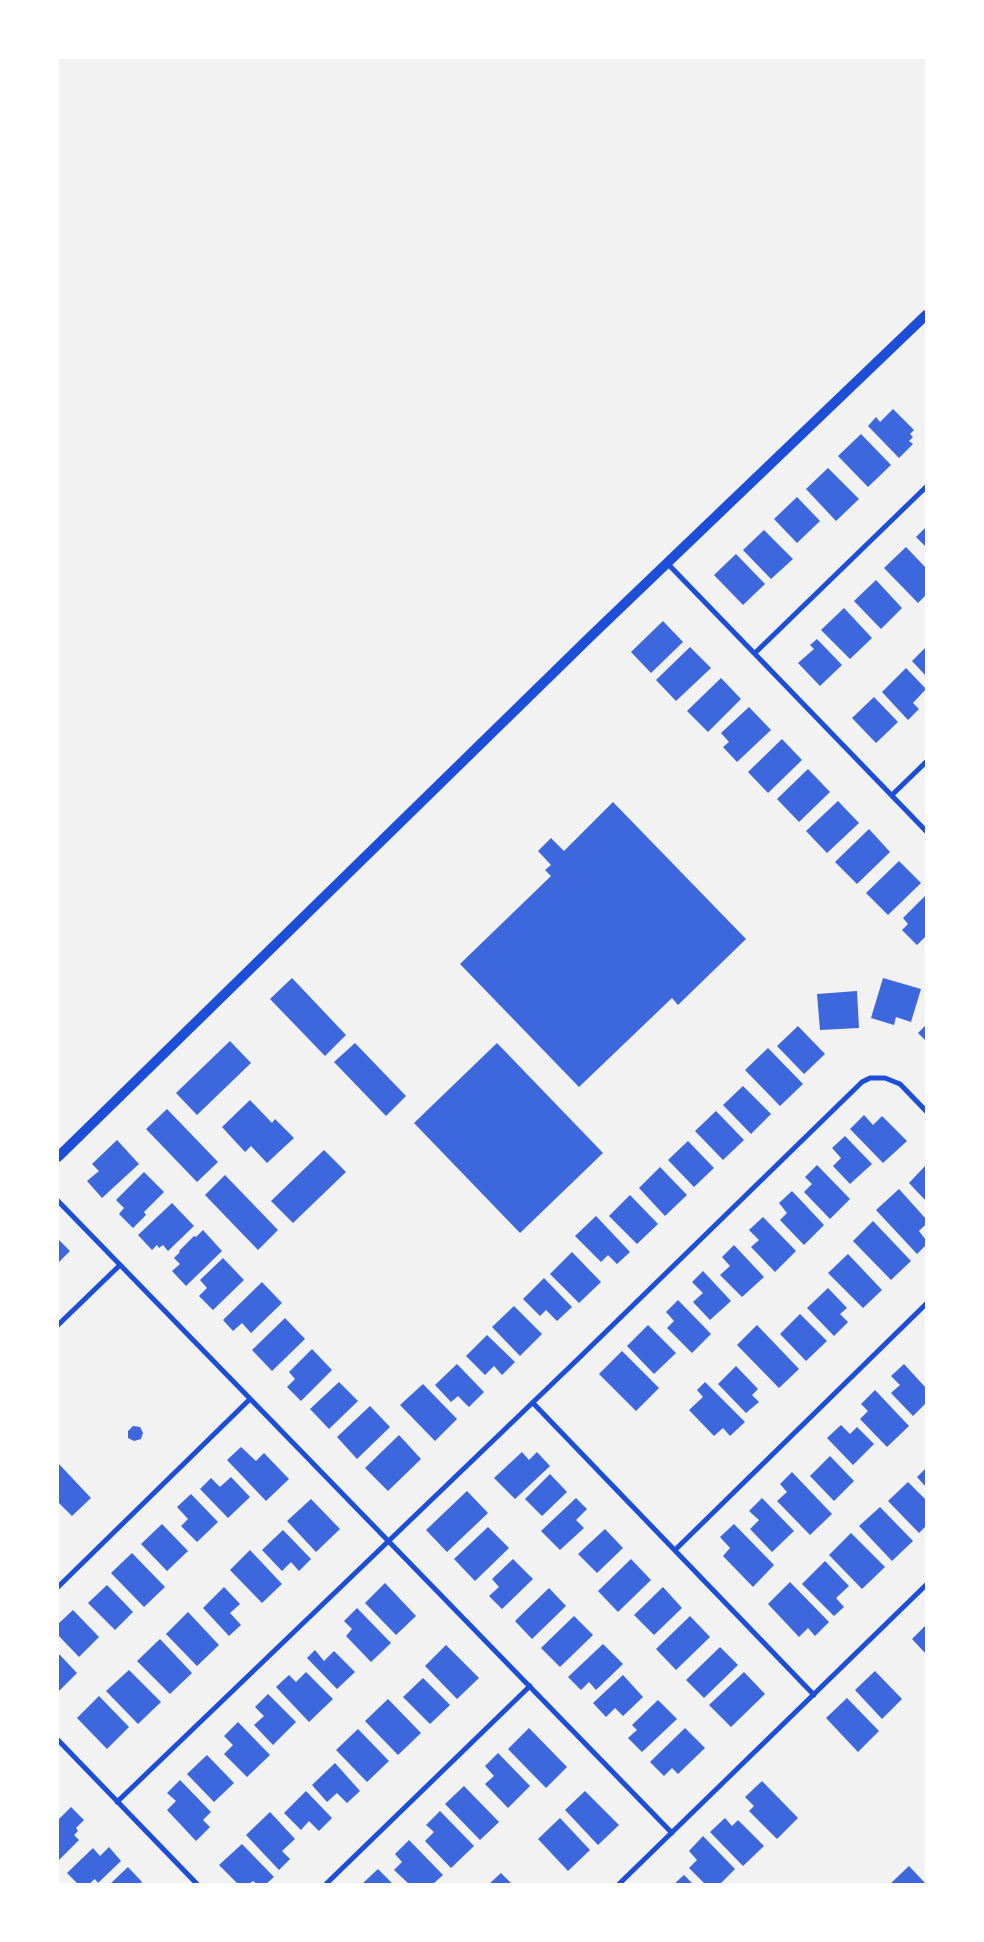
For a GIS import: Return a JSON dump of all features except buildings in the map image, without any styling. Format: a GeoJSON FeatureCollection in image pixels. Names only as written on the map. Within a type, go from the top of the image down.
{"type":"FeatureCollection","features":[{"type":"Feature","properties":{"kind":"main road"},"geometry":{"type":"LineString","coordinates":[[58,1157],[591,636],[926,315]]}},
{"type":"Feature","properties":{"kind":"street"},"geometry":{"type":"LineString","coordinates":[[755,654],[926,487]]}},
{"type":"Feature","properties":{"kind":"street"},"geometry":{"type":"LineString","coordinates":[[668,564],[926,831]]}},
{"type":"Feature","properties":{"kind":"street"},"geometry":{"type":"LineString","coordinates":[[892,795],[926,762]]}},
{"type":"Feature","properties":{"kind":"street"},"geometry":{"type":"LineString","coordinates":[[117,1802],[862,1082],[870,1078],[886,1078],[900,1084],[926,1111]]}},
{"type":"Feature","properties":{"kind":"street"},"geometry":{"type":"LineString","coordinates":[[58,1201],[390,1540],[672,1833]]}},
{"type":"Feature","properties":{"kind":"street"},"geometry":{"type":"LineString","coordinates":[[58,1325],[120,1265]]}},
{"type":"Feature","properties":{"kind":"street"},"geometry":{"type":"LineString","coordinates":[[675,1550],[926,1304]]}},
{"type":"Feature","properties":{"kind":"street"},"geometry":{"type":"LineString","coordinates":[[58,1587],[250,1399]]}},
{"type":"Feature","properties":{"kind":"street"},"geometry":{"type":"LineString","coordinates":[[532,1403],[814,1695]]}},
{"type":"Feature","properties":{"kind":"street"},"geometry":{"type":"LineString","coordinates":[[619,1884],[926,1585]]}},
{"type":"Feature","properties":{"kind":"street"},"geometry":{"type":"LineString","coordinates":[[326,1884],[530,1686]]}},
{"type":"Feature","properties":{"kind":"street"},"geometry":{"type":"LineString","coordinates":[[58,1740],[197,1884]]}}]}
